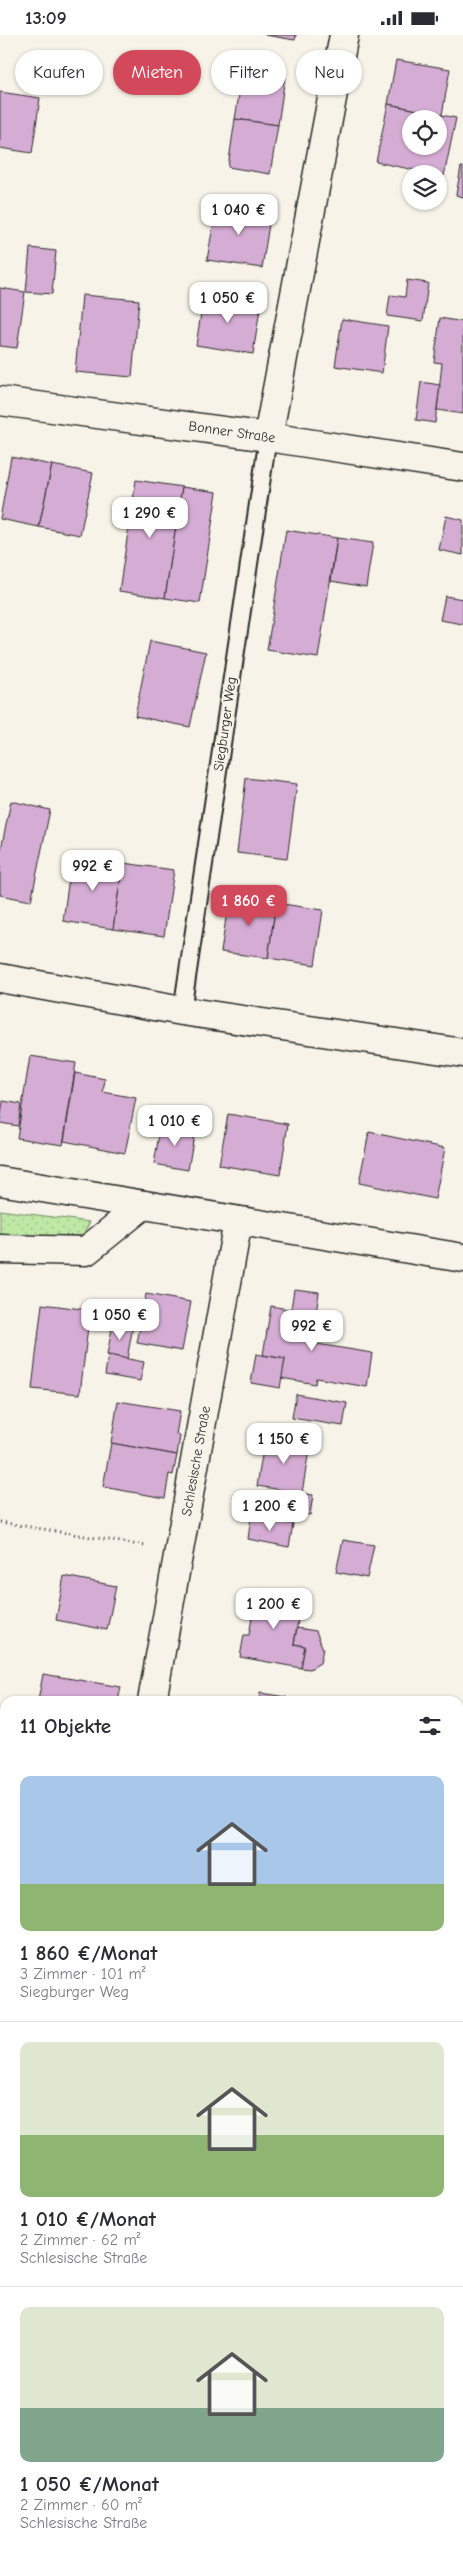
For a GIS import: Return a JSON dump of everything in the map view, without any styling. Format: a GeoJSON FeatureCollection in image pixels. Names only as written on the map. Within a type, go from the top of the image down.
{"type":"FeatureCollection","features":[{"type":"Feature","properties":{"kind":"street"},"geometry":{"type":"LineString","coordinates":[[268,437],[344,35]]}},
{"type":"Feature","properties":{"kind":"street","name":"Bonner Straße"},"geometry":{"type":"LineString","coordinates":[[0,401],[268,437],[463,467]]}},
{"type":"Feature","properties":{"kind":"street"},"geometry":{"type":"LineString","coordinates":[[0,978],[182,1011],[463,1053]]}},
{"type":"Feature","properties":{"kind":"street"},"geometry":{"type":"LineString","coordinates":[[0,1181],[463,1258]]}},
{"type":"Feature","properties":{"kind":"street"},"geometry":{"type":"LineString","coordinates":[[0,1249],[86,1251],[143,1205]]}},
{"type":"Feature","properties":{"kind":"street","name":"Schlesische Straße"},"geometry":{"type":"LineString","coordinates":[[153,1696],[238,1221]]}},
{"type":"Feature","properties":{"kind":"lane","name":"Siegburger Weg"},"geometry":{"type":"LineString","coordinates":[[182,1011],[268,437]]}},
{"type":"Feature","properties":{"kind":"path"},"geometry":{"type":"LineString","coordinates":[[0,1522],[180,1552]]}},
{"type":"Feature","properties":{"kind":"green space"},"geometry":{"type":"Polygon","coordinates":[[[0,1210],[90,1222],[82,1236],[0,1235],[0,1210]]]}},
{"type":"Feature","properties":{"kind":"building"},"geometry":{"type":"Polygon","coordinates":[[[265,35],[296,35],[295,40],[265,35]]]}},
{"type":"Feature","properties":{"kind":"building"},"geometry":{"type":"Polygon","coordinates":[[[396,60],[450,69],[443,110],[417,110],[388,104],[396,60]]]}},
{"type":"Feature","properties":{"kind":"building"},"geometry":{"type":"Polygon","coordinates":[[[0,92],[40,98],[32,153],[0,148],[0,92]]]}},
{"type":"Feature","properties":{"kind":"building"},"geometry":{"type":"Polygon","coordinates":[[[239,95],[282,95],[278,125],[235,119],[239,95]]]}},
{"type":"Feature","properties":{"kind":"building"},"geometry":{"type":"Polygon","coordinates":[[[388,104],[417,110],[402,110],[402,155],[447,155],[447,116],[456,118],[446,165],[402,165],[402,167],[376,162],[388,104]]]}},
{"type":"Feature","properties":{"kind":"building"},"geometry":{"type":"Polygon","coordinates":[[[235,119],[278,125],[270,174],[228,167],[235,119]]]}},
{"type":"Feature","properties":{"kind":"building"},"geometry":{"type":"Polygon","coordinates":[[[461,167],[463,167],[463,197],[456,195],[461,167]]]}},
{"type":"Feature","properties":{"kind":"building"},"geometry":{"type":"Polygon","coordinates":[[[217,204],[271,212],[262,268],[207,260],[217,204]]]}},
{"type":"Feature","properties":{"kind":"building"},"geometry":{"type":"Polygon","coordinates":[[[30,248],[56,251],[52,294],[26,292],[30,248]]]}},
{"type":"Feature","properties":{"kind":"building"},"geometry":{"type":"Polygon","coordinates":[[[407,280],[428,283],[423,321],[387,316],[390,295],[405,297],[407,280]]]}},
{"type":"Feature","properties":{"kind":"building"},"geometry":{"type":"Polygon","coordinates":[[[0,288],[25,292],[17,348],[0,346],[0,288]]]}},
{"type":"Feature","properties":{"kind":"building"},"geometry":{"type":"Polygon","coordinates":[[[204,294],[261,303],[253,354],[196,345],[204,294]]]}},
{"type":"Feature","properties":{"kind":"building"},"geometry":{"type":"Polygon","coordinates":[[[82,295],[139,300],[132,377],[75,372],[82,295]]]}},
{"type":"Feature","properties":{"kind":"building"},"geometry":{"type":"Polygon","coordinates":[[[440,318],[463,322],[463,414],[437,410],[442,363],[434,362],[440,318]]]}},
{"type":"Feature","properties":{"kind":"building"},"geometry":{"type":"Polygon","coordinates":[[[342,319],[388,326],[382,373],[335,366],[342,319]]]}},
{"type":"Feature","properties":{"kind":"building"},"geometry":{"type":"Polygon","coordinates":[[[421,382],[440,385],[435,423],[416,420],[421,382]]]}},
{"type":"Feature","properties":{"kind":"building"},"geometry":{"type":"Polygon","coordinates":[[[11,457],[52,465],[39,527],[0,519],[11,457]]]}},
{"type":"Feature","properties":{"kind":"building"},"geometry":{"type":"Polygon","coordinates":[[[52,465],[93,473],[80,535],[39,527],[52,465]]]}},
{"type":"Feature","properties":{"kind":"building"},"geometry":{"type":"Polygon","coordinates":[[[136,480],[182,487],[165,598],[119,591],[136,480]]]}},
{"type":"Feature","properties":{"kind":"building"},"geometry":{"type":"Polygon","coordinates":[[[182,487],[217,492],[200,603],[165,598],[182,487]]]}},
{"type":"Feature","properties":{"kind":"building"},"geometry":{"type":"Polygon","coordinates":[[[446,516],[463,520],[463,555],[439,550],[446,516]]]}},
{"type":"Feature","properties":{"kind":"building"},"geometry":{"type":"Polygon","coordinates":[[[286,530],[337,538],[318,658],[267,650],[286,530]]]}},
{"type":"Feature","properties":{"kind":"building"},"geometry":{"type":"Polygon","coordinates":[[[337,538],[373,543],[366,587],[331,581],[337,538]]]}},
{"type":"Feature","properties":{"kind":"building"},"geometry":{"type":"Polygon","coordinates":[[[445,596],[463,599],[463,624],[440,620],[445,596]]]}},
{"type":"Feature","properties":{"kind":"building"},"geometry":{"type":"Polygon","coordinates":[[[150,641],[206,652],[190,727],[135,716],[150,641]]]}},
{"type":"Feature","properties":{"kind":"building"},"geometry":{"type":"Polygon","coordinates":[[[246,778],[297,784],[287,859],[237,853],[246,778]]]}},
{"type":"Feature","properties":{"kind":"building"},"geometry":{"type":"Polygon","coordinates":[[[11,801],[50,810],[31,901],[0,895],[0,854],[11,801]]]}},
{"type":"Feature","properties":{"kind":"building"},"geometry":{"type":"Polygon","coordinates":[[[72,856],[123,863],[113,929],[63,921],[72,856]]]}},
{"type":"Feature","properties":{"kind":"building"},"geometry":{"type":"Polygon","coordinates":[[[123,863],[174,870],[164,936],[113,929],[123,863]]]}},
{"type":"Feature","properties":{"kind":"building"},"geometry":{"type":"Polygon","coordinates":[[[229,897],[276,903],[268,958],[221,952],[229,897]]]}},
{"type":"Feature","properties":{"kind":"building"},"geometry":{"type":"Polygon","coordinates":[[[276,903],[323,910],[315,965],[268,958],[276,903]]]}},
{"type":"Feature","properties":{"kind":"building"},"geometry":{"type":"Polygon","coordinates":[[[30,1056],[76,1063],[63,1145],[17,1138],[30,1056]]]}},
{"type":"Feature","properties":{"kind":"building"},"geometry":{"type":"Polygon","coordinates":[[[75,1073],[105,1079],[103,1092],[136,1098],[125,1153],[64,1141],[75,1073]]]}},
{"type":"Feature","properties":{"kind":"building"},"geometry":{"type":"Polygon","coordinates":[[[3,1101],[21,1104],[18,1126],[0,1123],[3,1101]]]}},
{"type":"Feature","properties":{"kind":"building"},"geometry":{"type":"Polygon","coordinates":[[[228,1114],[288,1124],[280,1175],[219,1165],[228,1114]]]}},
{"type":"Feature","properties":{"kind":"building"},"geometry":{"type":"Polygon","coordinates":[[[161,1123],[195,1129],[188,1170],[154,1164],[161,1123]]]}},
{"type":"Feature","properties":{"kind":"building"},"geometry":{"type":"Polygon","coordinates":[[[369,1132],[445,1148],[435,1199],[359,1183],[369,1132]]]}},
{"type":"Feature","properties":{"kind":"building"},"geometry":{"type":"Polygon","coordinates":[[[294,1289],[319,1292],[316,1314],[291,1309],[294,1289]]]}},
{"type":"Feature","properties":{"kind":"building"},"geometry":{"type":"Polygon","coordinates":[[[146,1294],[191,1302],[182,1351],[137,1343],[146,1294]]]}},
{"type":"Feature","properties":{"kind":"building"},"geometry":{"type":"Polygon","coordinates":[[[42,1304],[90,1310],[80,1394],[32,1389],[42,1304]]]}},
{"type":"Feature","properties":{"kind":"building"},"geometry":{"type":"Polygon","coordinates":[[[271,1306],[316,1314],[311,1343],[372,1353],[367,1387],[316,1378],[315,1384],[281,1378],[285,1359],[263,1355],[271,1306]]]}},
{"type":"Feature","properties":{"kind":"building"},"geometry":{"type":"Polygon","coordinates":[[[113,1323],[133,1326],[127,1359],[107,1355],[113,1323]]]}},
{"type":"Feature","properties":{"kind":"building"},"geometry":{"type":"Polygon","coordinates":[[[256,1354],[285,1359],[280,1388],[251,1383],[256,1354]]]}},
{"type":"Feature","properties":{"kind":"building"},"geometry":{"type":"Polygon","coordinates":[[[108,1355],[144,1362],[140,1381],[105,1375],[108,1355]]]}},
{"type":"Feature","properties":{"kind":"building"},"geometry":{"type":"Polygon","coordinates":[[[296,1394],[347,1403],[343,1426],[292,1418],[296,1394]]]}},
{"type":"Feature","properties":{"kind":"building"},"geometry":{"type":"Polygon","coordinates":[[[118,1401],[180,1411],[176,1435],[180,1436],[177,1455],[111,1443],[118,1401]]]}},
{"type":"Feature","properties":{"kind":"building"},"geometry":{"type":"Polygon","coordinates":[[[265,1437],[310,1444],[302,1493],[257,1486],[265,1437]]]}},
{"type":"Feature","properties":{"kind":"building"},"geometry":{"type":"Polygon","coordinates":[[[111,1443],[177,1455],[173,1475],[169,1474],[165,1498],[103,1487],[111,1443]]]}},
{"type":"Feature","properties":{"kind":"building"},"geometry":{"type":"Polygon","coordinates":[[[279,1490],[313,1495],[310,1515],[276,1510],[279,1490]]]}},
{"type":"Feature","properties":{"kind":"building"},"geometry":{"type":"Polygon","coordinates":[[[251,1517],[293,1524],[289,1547],[248,1539],[251,1517]]]}},
{"type":"Feature","properties":{"kind":"building"},"geometry":{"type":"Polygon","coordinates":[[[343,1540],[374,1545],[367,1578],[336,1572],[343,1540]]]}},
{"type":"Feature","properties":{"kind":"building"},"geometry":{"type":"Polygon","coordinates":[[[64,1576],[116,1586],[107,1630],[56,1620],[64,1576]]]}},
{"type":"Feature","properties":{"kind":"building"},"geometry":{"type":"Polygon","coordinates":[[[257,1589],[302,1596],[294,1644],[305,1646],[301,1668],[240,1657],[244,1635],[249,1635],[257,1589]]]}},
{"type":"Feature","properties":{"kind":"building"},"geometry":{"type":"Polygon","coordinates":[[[297,1628],[316,1631],[323,1649],[320,1663],[310,1669],[301,1668],[305,1646],[294,1644],[297,1628]]]}},
{"type":"Feature","properties":{"kind":"building"},"geometry":{"type":"Polygon","coordinates":[[[43,1674],[121,1687],[119,1696],[39,1696],[43,1674]]]}},
{"type":"Feature","properties":{"kind":"building"},"geometry":{"type":"Polygon","coordinates":[[[260,1693],[280,1696],[260,1696],[260,1693]]]}}]}
